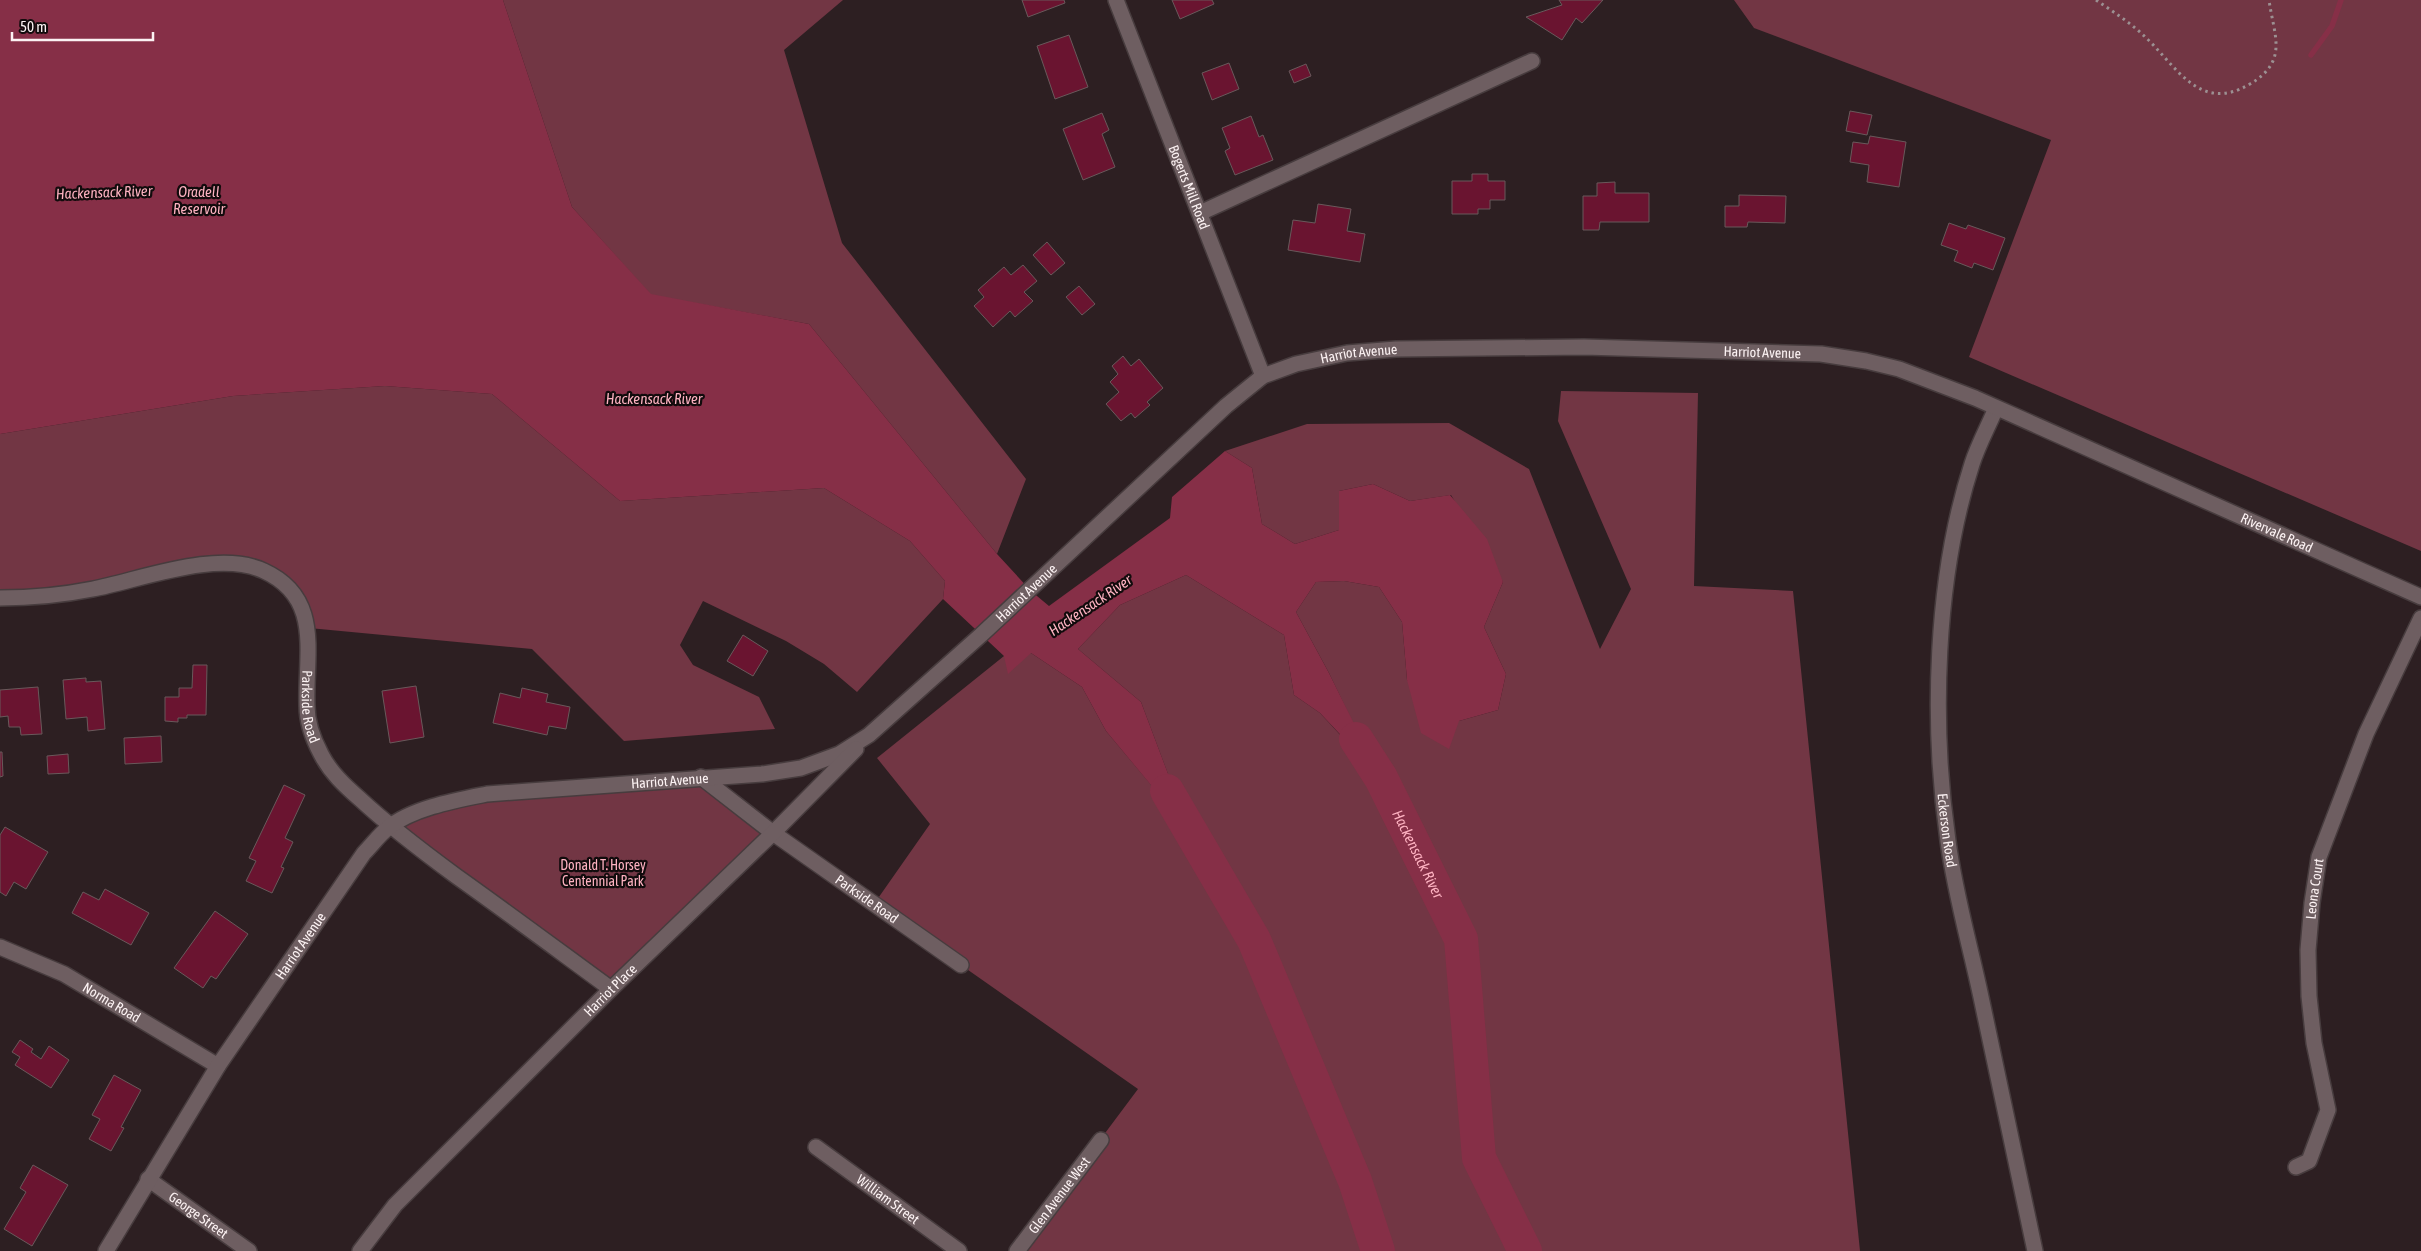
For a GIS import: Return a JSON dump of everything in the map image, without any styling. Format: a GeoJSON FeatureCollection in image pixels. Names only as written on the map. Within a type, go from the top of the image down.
{"type":"FeatureCollection","features":[{"type":"Feature","properties":{"kind":"street","name":"Bogerts Mill Road"},"geometry":{"type":"LineString","coordinates":[[1116,0],[1263,376]]}},
{"type":"Feature","properties":{"kind":"street"},"geometry":{"type":"LineString","coordinates":[[1200,213],[1532,61]]}},
{"type":"Feature","properties":{"kind":"street","name":"Harriot Avenue"},"geometry":{"type":"LineString","coordinates":[[106,1251],[218,1066],[364,853],[389,827],[414,814],[449,801],[488,794],[762,774],[801,768],[839,754],[869,735],[981,635],[1033,584],[1226,406],[1263,376],[1296,364],[1347,353],[1396,349],[1584,347],[1794,352],[1866,361],[1899,368],[2133,468]]}},
{"type":"Feature","properties":{"kind":"street","name":"Eckerson Road"},"geometry":{"type":"LineString","coordinates":[[1996,408],[1972,463],[1957,525],[1946,588],[1940,651],[1938,715],[1948,842],[2035,1251]]}},
{"type":"Feature","properties":{"kind":"street","name":"Rivervale Road"},"geometry":{"type":"LineString","coordinates":[[2133,468],[2421,597]]}},
{"type":"Feature","properties":{"kind":"street","name":"Parkside Road"},"geometry":{"type":"LineString","coordinates":[[0,598],[48,596],[92,590],[190,566],[222,563],[264,570],[292,592],[303,607],[309,628],[307,708],[311,733],[322,756],[339,780],[389,827],[611,989]]}},
{"type":"Feature","properties":{"kind":"street","name":"Leona Court"},"geometry":{"type":"LineString","coordinates":[[2296,1167],[2309,1161],[2328,1110],[2314,1043],[2309,996],[2308,950],[2319,857],[2366,734],[2421,618]]}},
{"type":"Feature","properties":{"kind":"street","name":"Harriot Place"},"geometry":{"type":"LineString","coordinates":[[360,1251],[395,1205],[611,989],[773,833],[869,735]]}},
{"type":"Feature","properties":{"kind":"street","name":"Parkside Road"},"geometry":{"type":"LineString","coordinates":[[701,778],[773,833],[961,965]]}},
{"type":"Feature","properties":{"kind":"street","name":"Norma Road"},"geometry":{"type":"LineString","coordinates":[[0,947],[64,974],[218,1066]]}},
{"type":"Feature","properties":{"kind":"street","name":"Glen Avenue West"},"geometry":{"type":"LineString","coordinates":[[1018,1251],[1101,1140]]}},
{"type":"Feature","properties":{"kind":"street","name":"William Street"},"geometry":{"type":"LineString","coordinates":[[816,1147],[959,1251]]}},
{"type":"Feature","properties":{"kind":"street","name":"George Street"},"geometry":{"type":"LineString","coordinates":[[148,1179],[249,1251]]}},
{"type":"Feature","properties":{"kind":"path"},"geometry":{"type":"LineString","coordinates":[[2096,0],[2142,34],[2193,87],[2218,93],[2247,86],[2266,73],[2273,62],[2277,42],[2269,0]]}},
{"type":"Feature","properties":{"kind":"green space"},"geometry":{"type":"Polygon","coordinates":[[[503,0],[843,0],[784,50],[842,243],[1026,479],[997,554],[809,324],[651,295],[572,207],[503,0]]]}},
{"type":"Feature","properties":{"kind":"green space"},"geometry":{"type":"Polygon","coordinates":[[[1734,0],[2421,0],[2421,551],[1969,357],[2051,140],[1754,28],[1734,0]]]}},
{"type":"Feature","properties":{"kind":"green space"},"geometry":{"type":"Polygon","coordinates":[[[385,386],[492,394],[620,501],[824,488],[910,541],[945,581],[943,599],[857,692],[824,664],[786,641],[703,601],[680,645],[693,665],[759,697],[775,729],[624,741],[532,649],[309,628],[279,580],[222,563],[0,598],[0,434],[233,396],[385,386]]]}},
{"type":"Feature","properties":{"kind":"green space"},"geometry":{"type":"Polygon","coordinates":[[[1561,391],[1698,393],[1694,586],[1793,591],[1860,1251],[1017,1251],[1138,1089],[874,904],[930,824],[877,758],[1004,656],[1031,653],[1082,687],[1106,731],[1189,830],[1141,702],[1078,649],[1120,605],[1186,575],[1284,635],[1294,695],[1320,713],[1379,777],[1329,673],[1296,612],[1316,582],[1344,581],[1379,587],[1402,622],[1407,680],[1459,721],[1498,710],[1506,674],[1484,627],[1503,582],[1451,495],[1410,501],[1373,484],[1339,491],[1339,530],[1295,544],[1262,524],[1252,468],[1225,451],[1307,424],[1449,423],[1529,469],[1600,649],[1631,589],[1558,421],[1561,391]]]}},
{"type":"Feature","properties":{"kind":"green space","name":"Donald T. Horsey Centennial Park"},"geometry":{"type":"Polygon","coordinates":[[[701,777],[773,833],[611,989],[389,827],[449,801],[701,777]]]}},
{"type":"Feature","properties":{"kind":"water","name":"Oradell Reservoir"},"geometry":{"type":"Polygon","coordinates":[[[0,0],[503,0],[572,207],[651,294],[809,324],[997,554],[1031,591],[1049,606],[1170,518],[1172,497],[1225,451],[1252,468],[1262,524],[1295,544],[1339,530],[1339,491],[1373,484],[1410,501],[1450,495],[1487,539],[1503,582],[1484,627],[1506,674],[1498,710],[1459,721],[1449,749],[1421,733],[1407,680],[1402,622],[1379,587],[1344,581],[1316,582],[1296,612],[1329,673],[1381,778],[1320,713],[1294,695],[1284,635],[1186,575],[1120,605],[1078,649],[1141,702],[1190,832],[1106,731],[1082,687],[1031,653],[1008,674],[1004,656],[943,599],[945,581],[910,541],[824,488],[620,501],[492,394],[385,386],[233,396],[0,434],[0,0]]]}},
{"type":"Feature","properties":{"kind":"building"},"geometry":{"type":"Polygon","coordinates":[[[1022,0],[1064,0],[1065,3],[1028,17],[1022,0]]]}},
{"type":"Feature","properties":{"kind":"building"},"geometry":{"type":"Polygon","coordinates":[[[1172,0],[1212,0],[1214,4],[1180,19],[1172,0]]]}},
{"type":"Feature","properties":{"kind":"building"},"geometry":{"type":"Polygon","coordinates":[[[1559,0],[1603,0],[1582,23],[1576,18],[1562,40],[1526,17],[1562,5],[1559,0]]]}},
{"type":"Feature","properties":{"kind":"building"},"geometry":{"type":"Polygon","coordinates":[[[1069,35],[1088,87],[1055,99],[1037,46],[1069,35]]]}},
{"type":"Feature","properties":{"kind":"building"},"geometry":{"type":"Polygon","coordinates":[[[1229,63],[1239,89],[1212,100],[1202,73],[1229,63]]]}},
{"type":"Feature","properties":{"kind":"building"},"geometry":{"type":"Polygon","coordinates":[[[1306,64],[1311,76],[1294,83],[1289,71],[1306,64]]]}},
{"type":"Feature","properties":{"kind":"building"},"geometry":{"type":"Polygon","coordinates":[[[1850,111],[1872,115],[1867,135],[1846,131],[1850,111]]]}},
{"type":"Feature","properties":{"kind":"building"},"geometry":{"type":"Polygon","coordinates":[[[1102,113],[1109,130],[1102,134],[1115,167],[1083,180],[1063,129],[1102,113]]]}},
{"type":"Feature","properties":{"kind":"building"},"geometry":{"type":"Polygon","coordinates":[[[1251,116],[1259,137],[1263,135],[1273,160],[1235,175],[1225,151],[1230,148],[1222,128],[1251,116]]]}},
{"type":"Feature","properties":{"kind":"building"},"geometry":{"type":"Polygon","coordinates":[[[1870,136],[1906,142],[1899,187],[1867,182],[1869,165],[1850,162],[1853,142],[1868,144],[1870,136]]]}},
{"type":"Feature","properties":{"kind":"building"},"geometry":{"type":"Polygon","coordinates":[[[1472,174],[1488,174],[1488,181],[1505,181],[1505,200],[1490,200],[1490,209],[1478,209],[1478,214],[1452,214],[1452,181],[1472,181],[1472,174]]]}},
{"type":"Feature","properties":{"kind":"building"},"geometry":{"type":"Polygon","coordinates":[[[1615,182],[1615,193],[1649,193],[1649,222],[1600,222],[1599,230],[1583,230],[1583,196],[1597,196],[1597,183],[1615,182]]]}},
{"type":"Feature","properties":{"kind":"building"},"geometry":{"type":"Polygon","coordinates":[[[1739,195],[1786,196],[1785,223],[1748,222],[1747,227],[1725,227],[1725,206],[1739,206],[1739,195]]]}},
{"type":"Feature","properties":{"kind":"building"},"geometry":{"type":"Polygon","coordinates":[[[1318,204],[1351,209],[1347,231],[1365,234],[1360,262],[1288,250],[1293,220],[1315,223],[1318,204]]]}},
{"type":"Feature","properties":{"kind":"building"},"geometry":{"type":"Polygon","coordinates":[[[1949,223],[1966,229],[1968,225],[2005,238],[1993,270],[1974,263],[1972,268],[1954,261],[1958,251],[1941,245],[1949,223]]]}},
{"type":"Feature","properties":{"kind":"building"},"geometry":{"type":"Polygon","coordinates":[[[1047,242],[1065,263],[1051,275],[1033,255],[1047,242]]]}},
{"type":"Feature","properties":{"kind":"building"},"geometry":{"type":"Polygon","coordinates":[[[1023,265],[1037,281],[1024,292],[1033,301],[1015,317],[1010,311],[993,327],[974,306],[984,297],[978,290],[1004,267],[1011,275],[1023,265]]]}},
{"type":"Feature","properties":{"kind":"building"},"geometry":{"type":"Polygon","coordinates":[[[1079,286],[1095,304],[1082,315],[1066,297],[1079,286]]]}},
{"type":"Feature","properties":{"kind":"building"},"geometry":{"type":"Polygon","coordinates":[[[1123,356],[1131,366],[1139,359],[1163,388],[1147,402],[1150,405],[1135,418],[1131,413],[1121,421],[1106,404],[1119,392],[1110,382],[1118,374],[1112,366],[1123,356]]]}},
{"type":"Feature","properties":{"kind":"building"},"geometry":{"type":"Polygon","coordinates":[[[743,635],[768,651],[753,676],[727,661],[743,635]]]}},
{"type":"Feature","properties":{"kind":"building"},"geometry":{"type":"Polygon","coordinates":[[[193,665],[207,665],[206,715],[187,715],[187,718],[178,718],[178,722],[165,721],[165,697],[179,697],[179,688],[192,688],[193,665]]]}},
{"type":"Feature","properties":{"kind":"building"},"geometry":{"type":"Polygon","coordinates":[[[86,678],[86,682],[101,681],[105,729],[88,731],[87,717],[66,719],[63,680],[86,678]]]}},
{"type":"Feature","properties":{"kind":"building"},"geometry":{"type":"Polygon","coordinates":[[[416,686],[424,737],[390,743],[382,691],[416,686]]]}},
{"type":"Feature","properties":{"kind":"building"},"geometry":{"type":"Polygon","coordinates":[[[38,687],[42,734],[21,735],[20,727],[9,727],[8,716],[0,717],[0,690],[38,687]]]}},
{"type":"Feature","properties":{"kind":"building"},"geometry":{"type":"Polygon","coordinates":[[[522,688],[548,694],[546,702],[570,707],[566,729],[549,726],[547,735],[493,723],[500,693],[520,698],[522,688]]]}},
{"type":"Feature","properties":{"kind":"building"},"geometry":{"type":"Polygon","coordinates":[[[161,736],[162,762],[125,764],[124,738],[161,736]]]}},
{"type":"Feature","properties":{"kind":"building"},"geometry":{"type":"Polygon","coordinates":[[[0,752],[2,752],[3,776],[0,777],[0,752]]]}},
{"type":"Feature","properties":{"kind":"building"},"geometry":{"type":"Polygon","coordinates":[[[68,754],[69,773],[48,774],[47,756],[68,754]]]}},
{"type":"Feature","properties":{"kind":"building"},"geometry":{"type":"Polygon","coordinates":[[[284,785],[305,795],[285,838],[293,842],[281,867],[284,868],[272,893],[246,881],[256,861],[249,858],[284,785]]]}},
{"type":"Feature","properties":{"kind":"building"},"geometry":{"type":"Polygon","coordinates":[[[5,827],[48,852],[26,889],[14,882],[6,896],[0,892],[0,835],[5,827]]]}},
{"type":"Feature","properties":{"kind":"building"},"geometry":{"type":"Polygon","coordinates":[[[105,889],[149,913],[131,945],[72,913],[83,892],[99,900],[105,889]]]}},
{"type":"Feature","properties":{"kind":"building"},"geometry":{"type":"Polygon","coordinates":[[[215,911],[248,934],[216,979],[211,976],[203,988],[174,968],[215,911]]]}},
{"type":"Feature","properties":{"kind":"building"},"geometry":{"type":"Polygon","coordinates":[[[20,1040],[33,1049],[31,1052],[41,1059],[49,1046],[69,1060],[51,1088],[15,1065],[20,1057],[12,1052],[20,1040]]]}},
{"type":"Feature","properties":{"kind":"building"},"geometry":{"type":"Polygon","coordinates":[[[114,1075],[141,1090],[121,1127],[124,1128],[111,1151],[89,1139],[100,1119],[92,1115],[114,1075]]]}},
{"type":"Feature","properties":{"kind":"building"},"geometry":{"type":"Polygon","coordinates":[[[33,1165],[68,1185],[32,1246],[4,1229],[26,1192],[20,1188],[33,1165]]]}},
{"type":"Feature","properties":{"kind":"waterway"},"geometry":{"type":"LineString","coordinates":[[2311,55],[2332,26],[2341,0]]}},
{"type":"Feature","properties":{"kind":"waterway","name":"Hackensack River"},"geometry":{"type":"LineString","coordinates":[[1356,739],[1381,778],[1461,939],[1479,1158],[1525,1251]]}},
{"type":"Feature","properties":{"kind":"waterway"},"geometry":{"type":"LineString","coordinates":[[1167,791],[1254,940],[1355,1181],[1378,1251]]}}]}
